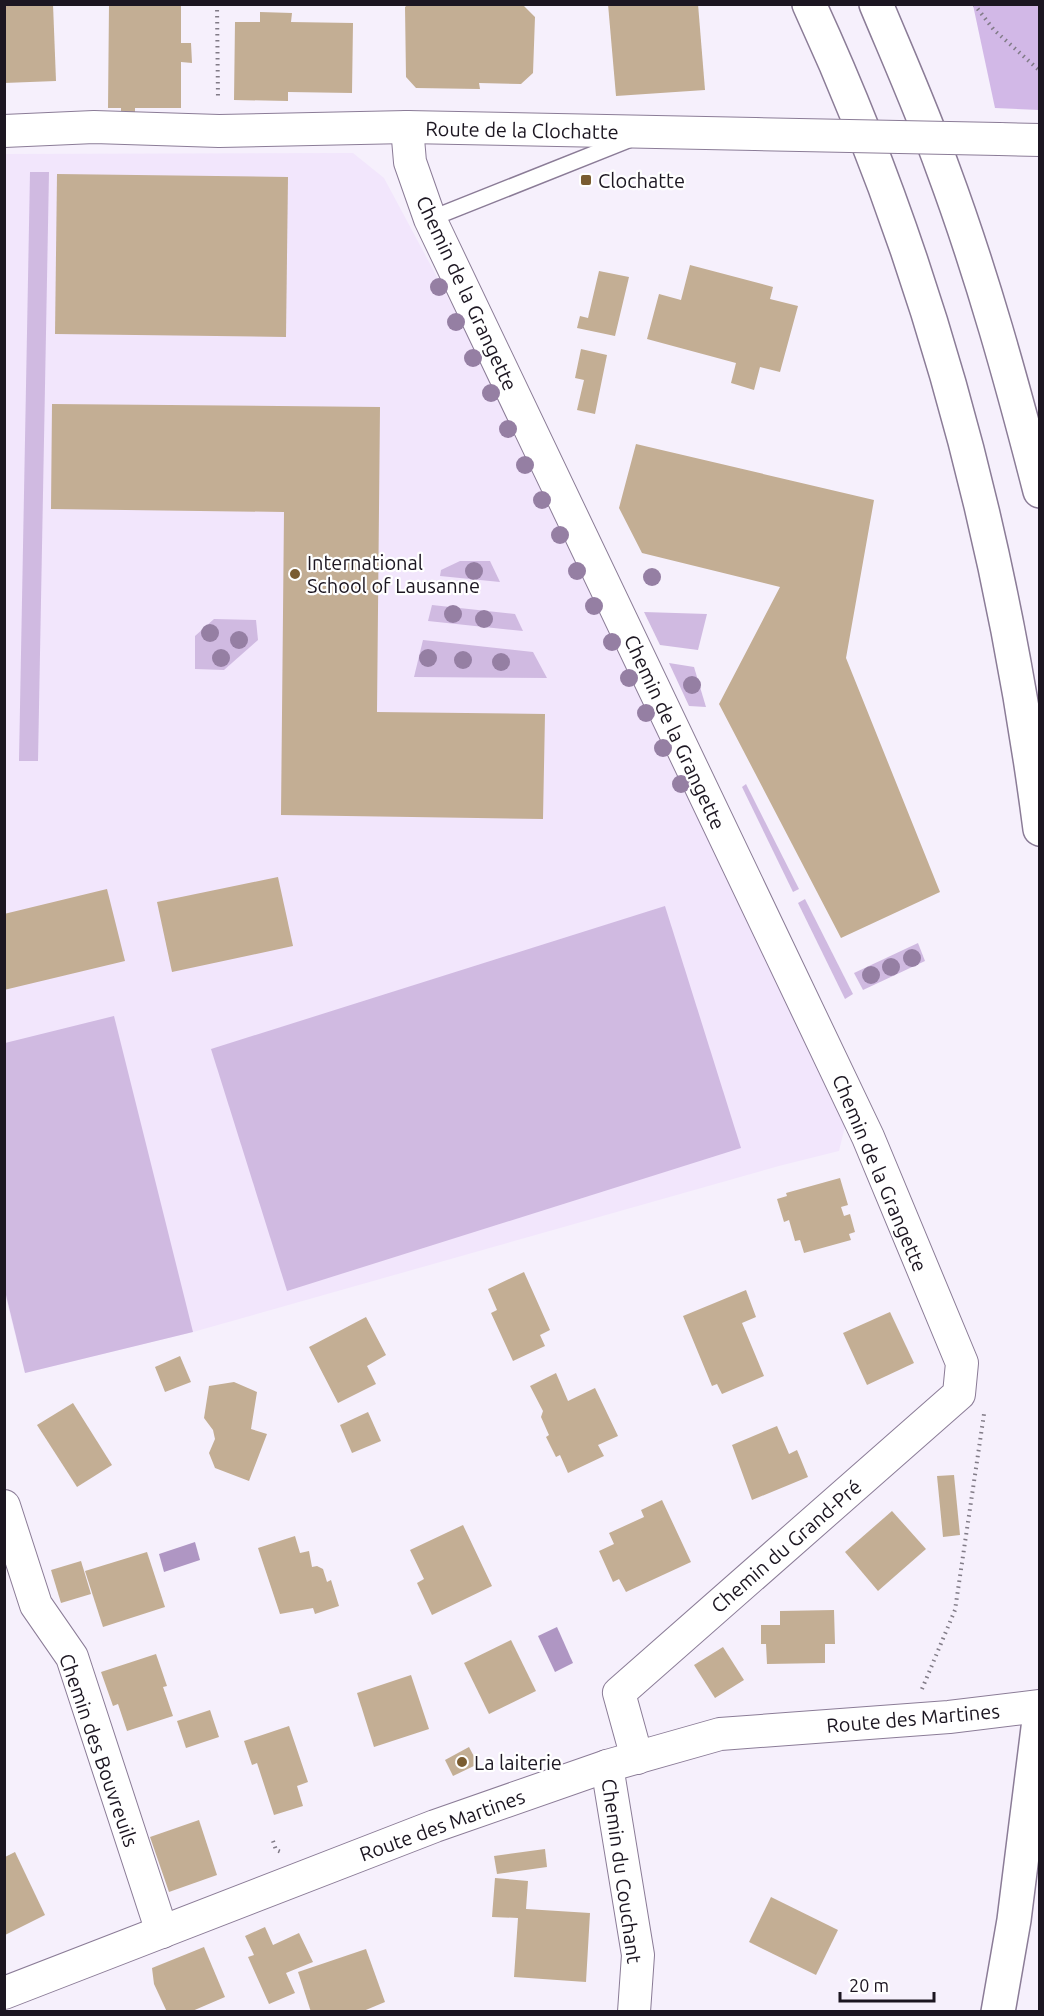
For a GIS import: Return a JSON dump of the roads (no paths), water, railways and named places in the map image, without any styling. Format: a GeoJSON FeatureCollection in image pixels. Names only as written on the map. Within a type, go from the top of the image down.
{"type":"FeatureCollection","features":[{"type":"Feature","properties":{"kind":"highway"},"geometry":{"type":"LineString","coordinates":[[809,4],[883,183],[933,330],[951,393],[1003,604],[1040,829]]}},
{"type":"Feature","properties":{"kind":"highway"},"geometry":{"type":"LineString","coordinates":[[876,4],[944,169],[966,234],[994,321],[1040,491]]}},
{"type":"Feature","properties":{"kind":"highway"},"geometry":{"type":"LineString","coordinates":[[998,2012],[1014,1920],[1040,1712]]}},
{"type":"Feature","properties":{"kind":"street","name":"Route de la Clochatte"},"geometry":{"type":"LineString","coordinates":[[4,131],[94,127],[219,130],[407,127],[1040,140]]}},
{"type":"Feature","properties":{"kind":"street","name":"Chemin de la Grangette"},"geometry":{"type":"LineString","coordinates":[[407,127],[410,162],[430,219],[868,1137],[950,1336]]}},
{"type":"Feature","properties":{"kind":"street","name":"Chemin du Grand-Pré"},"geometry":{"type":"LineString","coordinates":[[637,1758],[619,1694],[959,1394],[962,1363],[950,1336]]}},
{"type":"Feature","properties":{"kind":"street","name":"Chemin des Bouvreuils"},"geometry":{"type":"LineString","coordinates":[[4,1506],[36,1605],[72,1657],[162,1932]]}},
{"type":"Feature","properties":{"kind":"street","name":"Route des Martines"},"geometry":{"type":"LineString","coordinates":[[4,1993],[435,1826],[607,1766],[720,1734],[917,1719],[1040,1706]]}},
{"type":"Feature","properties":{"kind":"street","name":"Chemin du Couchant"},"geometry":{"type":"LineString","coordinates":[[607,1766],[638,1955],[634,2012]]}},
{"type":"Feature","properties":{"kind":"lane"},"geometry":{"type":"LineString","coordinates":[[430,219],[645,133]]}},
{"type":"Feature","properties":{"kind":"place","name":"Clochatte"},"geometry":{"type":"Point","coordinates":[586,180]}},
{"type":"Feature","properties":{"kind":"place","name":"International School of Lausanne"},"geometry":{"type":"Point","coordinates":[295,574]}},
{"type":"Feature","properties":{"kind":"place","name":"La laiterie"},"geometry":{"type":"Point","coordinates":[462,1762]}}]}
